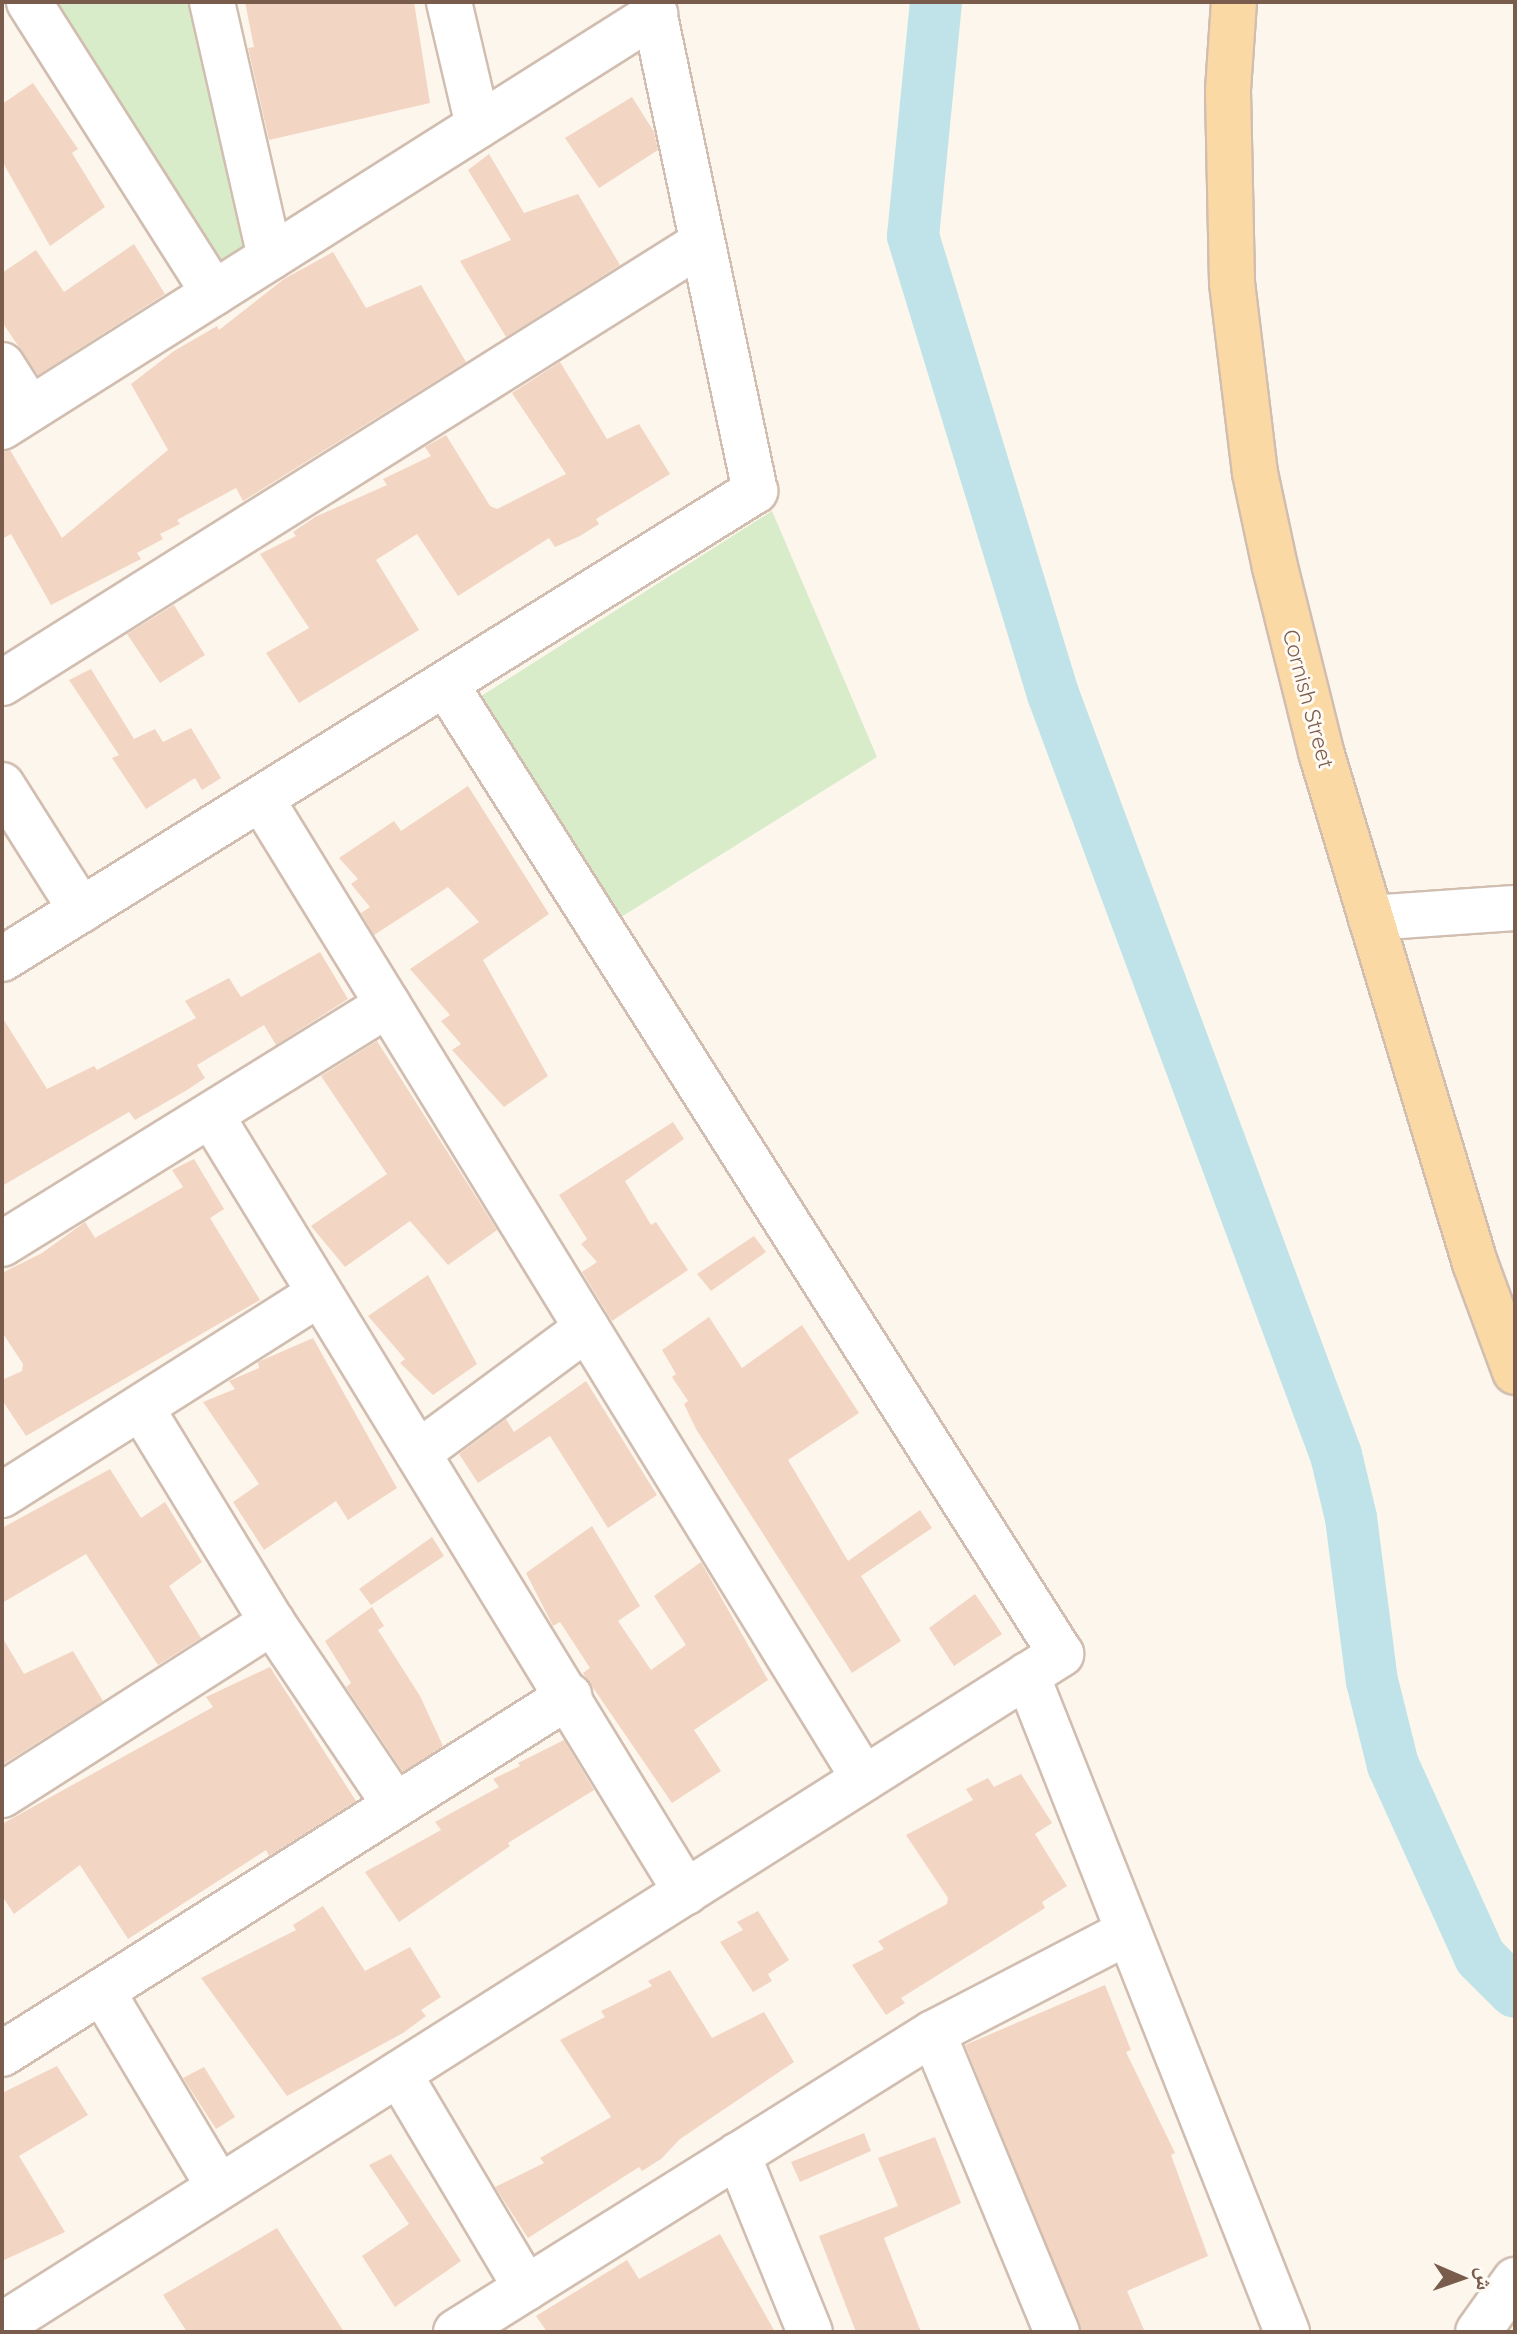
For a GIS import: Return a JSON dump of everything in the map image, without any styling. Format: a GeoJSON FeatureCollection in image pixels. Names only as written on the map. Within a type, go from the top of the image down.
{"type":"FeatureCollection","features":[{"type":"Feature","properties":{"kind":"main road","name":"Cornish Street"},"geometry":{"type":"LineString","coordinates":[[1234,2],[1228,91],[1231,267],[1255,473],[1297,660],[1371,918],[1475,1263],[1515,1372]]}},
{"type":"Feature","properties":{"kind":"street"},"geometry":{"type":"LineString","coordinates":[[29,2],[214,293]]}},
{"type":"Feature","properties":{"kind":"street"},"geometry":{"type":"LineString","coordinates":[[212,2],[270,257]]}},
{"type":"Feature","properties":{"kind":"street"},"geometry":{"type":"LineString","coordinates":[[449,2],[478,126]]}},
{"type":"Feature","properties":{"kind":"street"},"geometry":{"type":"LineString","coordinates":[[2,365],[16,418],[478,126],[654,8],[755,491],[2,959]]}},
{"type":"Feature","properties":{"kind":"street"},"geometry":{"type":"LineString","coordinates":[[2,683],[702,243]]}},
{"type":"Feature","properties":{"kind":"street"},"geometry":{"type":"LineString","coordinates":[[2,2325],[1061,1654],[446,685]]}},
{"type":"Feature","properties":{"kind":"street"},"geometry":{"type":"LineString","coordinates":[[2,785],[81,910]]}},
{"type":"Feature","properties":{"kind":"street"},"geometry":{"type":"LineString","coordinates":[[262,800],[864,1779]]}},
{"type":"Feature","properties":{"kind":"street"},"geometry":{"type":"LineString","coordinates":[[1371,918],[1515,908]]}},
{"type":"Feature","properties":{"kind":"street"},"geometry":{"type":"LineString","coordinates":[[2,1244],[388,1005]]}},
{"type":"Feature","properties":{"kind":"street"},"geometry":{"type":"LineString","coordinates":[[211,1115],[569,1696],[686,1892]]}},
{"type":"Feature","properties":{"kind":"street"},"geometry":{"type":"LineString","coordinates":[[2,1495],[319,1294]]}},
{"type":"Feature","properties":{"kind":"street"},"geometry":{"type":"LineString","coordinates":[[418,1453],[587,1328]]}},
{"type":"Feature","properties":{"kind":"street"},"geometry":{"type":"LineString","coordinates":[[142,1409],[272,1622],[395,1805]]}},
{"type":"Feature","properties":{"kind":"street"},"geometry":{"type":"LineString","coordinates":[[2,1795],[272,1622]]}},
{"type":"Feature","properties":{"kind":"street"},"geometry":{"type":"LineString","coordinates":[[1027,1675],[1126,1933],[1287,2332]]}},
{"type":"Feature","properties":{"kind":"street"},"geometry":{"type":"LineString","coordinates":[[2,2054],[569,1696]]}},
{"type":"Feature","properties":{"kind":"street"},"geometry":{"type":"LineString","coordinates":[[456,2332],[933,2033],[1126,1933]]}},
{"type":"Feature","properties":{"kind":"street"},"geometry":{"type":"LineString","coordinates":[[102,1991],[219,2187]]}},
{"type":"Feature","properties":{"kind":"street"},"geometry":{"type":"LineString","coordinates":[[933,2033],[1057,2332]]}},
{"type":"Feature","properties":{"kind":"street"},"geometry":{"type":"LineString","coordinates":[[399,2074],[526,2288]]}},
{"type":"Feature","properties":{"kind":"street"},"geometry":{"type":"LineString","coordinates":[[738,2155],[810,2332]]}},
{"type":"Feature","properties":{"kind":"street"},"geometry":{"type":"LineString","coordinates":[[1478,2332],[1515,2280]]}},
{"type":"Feature","properties":{"kind":"green space"},"geometry":{"type":"Polygon","coordinates":[[[51,2],[202,2],[261,251],[217,277],[51,2]]]}},
{"type":"Feature","properties":{"kind":"green space"},"geometry":{"type":"Polygon","coordinates":[[[772,511],[877,757],[618,919],[475,700],[772,511]]]}},
{"type":"Feature","properties":{"kind":"building"},"geometry":{"type":"Polygon","coordinates":[[[245,2],[414,2],[430,103],[269,140],[248,48],[254,47],[245,2]]]}},
{"type":"Feature","properties":{"kind":"building"},"geometry":{"type":"Polygon","coordinates":[[[33,83],[78,149],[72,153],[105,207],[50,246],[2,161],[2,104],[33,83]]]}},
{"type":"Feature","properties":{"kind":"building"},"geometry":{"type":"Polygon","coordinates":[[[632,97],[654,132],[658,150],[599,188],[565,138],[632,97]]]}},
{"type":"Feature","properties":{"kind":"building"},"geometry":{"type":"Polygon","coordinates":[[[489,154],[524,213],[578,194],[620,265],[506,337],[460,261],[511,240],[468,170],[489,154]]]}},
{"type":"Feature","properties":{"kind":"building"},"geometry":{"type":"Polygon","coordinates":[[[134,244],[165,294],[38,375],[2,322],[2,273],[36,250],[64,292],[134,244]]]}},
{"type":"Feature","properties":{"kind":"building"},"geometry":{"type":"Polygon","coordinates":[[[333,252],[366,308],[421,285],[466,362],[243,501],[236,488],[177,520],[180,524],[160,534],[163,539],[137,553],[141,559],[51,605],[11,534],[2,539],[2,452],[10,450],[62,538],[168,450],[131,384],[174,351],[217,326],[219,330],[284,279],[333,252]]]}},
{"type":"Feature","properties":{"kind":"building"},"geometry":{"type":"Polygon","coordinates":[[[560,362],[607,439],[639,424],[670,474],[596,519],[599,524],[580,536],[555,547],[549,538],[458,596],[417,534],[376,560],[419,630],[299,703],[266,653],[309,628],[260,554],[296,536],[293,532],[315,517],[387,485],[383,479],[431,456],[425,447],[446,435],[490,506],[497,509],[566,474],[512,393],[560,362]]]}},
{"type":"Feature","properties":{"kind":"building"},"geometry":{"type":"Polygon","coordinates":[[[174,605],[205,655],[160,683],[127,634],[174,605]]]}},
{"type":"Feature","properties":{"kind":"building"},"geometry":{"type":"Polygon","coordinates":[[[91,669],[134,739],[155,729],[163,742],[191,728],[221,778],[202,790],[195,778],[146,809],[112,758],[119,755],[69,680],[91,669]]]}},
{"type":"Feature","properties":{"kind":"building"},"geometry":{"type":"Polygon","coordinates":[[[468,786],[549,914],[483,960],[548,1076],[504,1107],[452,1050],[461,1044],[441,1021],[450,1015],[410,969],[479,922],[448,887],[374,935],[361,913],[370,907],[351,884],[358,879],[339,858],[394,821],[401,831],[468,786]]]}},
{"type":"Feature","properties":{"kind":"building"},"geometry":{"type":"Polygon","coordinates":[[[320,952],[348,999],[276,1045],[264,1025],[197,1065],[205,1078],[187,1090],[135,1120],[129,1112],[2,1186],[2,1017],[47,1089],[94,1066],[97,1070],[196,1018],[185,1001],[229,978],[241,997],[320,952]]]}},
{"type":"Feature","properties":{"kind":"building"},"geometry":{"type":"Polygon","coordinates":[[[377,1041],[497,1230],[448,1265],[410,1221],[345,1267],[311,1226],[387,1174],[321,1076],[377,1041]]]}},
{"type":"Feature","properties":{"kind":"building"},"geometry":{"type":"Polygon","coordinates":[[[673,1122],[684,1139],[625,1181],[651,1225],[656,1222],[688,1270],[612,1321],[582,1272],[597,1262],[581,1244],[587,1239],[559,1195],[673,1122]]]}},
{"type":"Feature","properties":{"kind":"building"},"geometry":{"type":"Polygon","coordinates":[[[194,1159],[224,1209],[210,1218],[260,1300],[26,1436],[2,1400],[2,1380],[22,1371],[23,1364],[2,1332],[2,1273],[42,1253],[85,1222],[95,1238],[183,1187],[172,1170],[194,1159]]]}},
{"type":"Feature","properties":{"kind":"building"},"geometry":{"type":"Polygon","coordinates":[[[754,1236],[766,1252],[711,1291],[697,1274],[754,1236]]]}},
{"type":"Feature","properties":{"kind":"building"},"geometry":{"type":"Polygon","coordinates":[[[428,1275],[477,1364],[433,1395],[400,1363],[405,1359],[368,1316],[428,1275]]]}},
{"type":"Feature","properties":{"kind":"building"},"geometry":{"type":"Polygon","coordinates":[[[709,1317],[742,1368],[802,1325],[859,1413],[788,1460],[848,1561],[920,1510],[932,1528],[861,1576],[901,1641],[852,1673],[696,1429],[684,1404],[688,1401],[672,1377],[676,1374],[662,1350],[709,1317]]]}},
{"type":"Feature","properties":{"kind":"building"},"geometry":{"type":"Polygon","coordinates":[[[313,1338],[397,1488],[348,1520],[336,1501],[264,1550],[233,1502],[259,1484],[203,1402],[235,1389],[229,1381],[259,1368],[258,1362],[313,1338]]]}},
{"type":"Feature","properties":{"kind":"building"},"geometry":{"type":"Polygon","coordinates":[[[586,1381],[657,1495],[608,1528],[550,1436],[478,1483],[459,1454],[506,1419],[514,1432],[586,1381]]]}},
{"type":"Feature","properties":{"kind":"building"},"geometry":{"type":"Polygon","coordinates":[[[110,1469],[141,1518],[165,1502],[202,1562],[169,1586],[201,1638],[158,1665],[86,1554],[2,1603],[2,1528],[110,1469]]]}},
{"type":"Feature","properties":{"kind":"building"},"geometry":{"type":"Polygon","coordinates":[[[592,1526],[640,1606],[618,1621],[651,1670],[686,1645],[654,1596],[701,1562],[768,1680],[694,1730],[721,1771],[672,1803],[583,1673],[590,1668],[560,1622],[553,1626],[526,1573],[592,1526]]]}},
{"type":"Feature","properties":{"kind":"building"},"geometry":{"type":"Polygon","coordinates":[[[432,1537],[444,1556],[371,1605],[359,1589],[432,1537]]]}},
{"type":"Feature","properties":{"kind":"building"},"geometry":{"type":"Polygon","coordinates":[[[975,1594],[1002,1634],[954,1666],[929,1628],[975,1594]]]}},
{"type":"Feature","properties":{"kind":"building"},"geometry":{"type":"Polygon","coordinates":[[[372,1607],[384,1626],[378,1630],[420,1696],[443,1746],[403,1772],[346,1687],[351,1683],[325,1641],[372,1607]]]}},
{"type":"Feature","properties":{"kind":"building"},"geometry":{"type":"Polygon","coordinates":[[[2,1637],[24,1674],[73,1651],[103,1701],[2,1765],[2,1637]]]}},
{"type":"Feature","properties":{"kind":"building"},"geometry":{"type":"Polygon","coordinates":[[[270,1667],[356,1801],[269,1856],[266,1850],[128,1939],[80,1865],[14,1914],[2,1896],[2,1824],[213,1707],[206,1697],[270,1667]]]}},
{"type":"Feature","properties":{"kind":"building"},"geometry":{"type":"Polygon","coordinates":[[[564,1740],[594,1790],[508,1843],[510,1846],[399,1922],[365,1872],[441,1830],[435,1822],[499,1787],[493,1779],[564,1740]]]}},
{"type":"Feature","properties":{"kind":"building"},"geometry":{"type":"Polygon","coordinates":[[[1021,1774],[1052,1823],[1035,1834],[1067,1886],[1042,1902],[1045,1908],[901,1998],[905,2003],[886,2015],[852,1965],[884,1949],[878,1941],[947,1904],[948,1898],[906,1835],[973,1800],[966,1789],[988,1778],[994,1787],[1021,1774]]]}},
{"type":"Feature","properties":{"kind":"building"},"geometry":{"type":"Polygon","coordinates":[[[323,1906],[365,1971],[410,1947],[441,1997],[421,2010],[426,2016],[403,2033],[287,2096],[201,1978],[296,1930],[293,1925],[323,1906]]]}},
{"type":"Feature","properties":{"kind":"building"},"geometry":{"type":"Polygon","coordinates":[[[758,1911],[789,1960],[768,1974],[772,1981],[753,1992],[720,1942],[743,1930],[737,1922],[758,1911]]]}},
{"type":"Feature","properties":{"kind":"building"},"geometry":{"type":"Polygon","coordinates":[[[670,1970],[712,2038],[764,2012],[794,2062],[680,2139],[661,2159],[642,2171],[639,2167],[528,2238],[495,2187],[544,2163],[540,2158],[611,2117],[560,2040],[605,2017],[601,2011],[652,1986],[648,1981],[670,1970]]]}},
{"type":"Feature","properties":{"kind":"building"},"geometry":{"type":"Polygon","coordinates":[[[1105,1985],[1131,2050],[1126,2052],[1175,2153],[1171,2155],[1208,2256],[1127,2291],[1145,2332],[1081,2332],[965,2045],[1105,1985]]]}},
{"type":"Feature","properties":{"kind":"building"},"geometry":{"type":"Polygon","coordinates":[[[57,2066],[88,2115],[19,2156],[65,2232],[2,2261],[2,2093],[57,2066]]]}},
{"type":"Feature","properties":{"kind":"building"},"geometry":{"type":"Polygon","coordinates":[[[204,2067],[235,2117],[216,2129],[183,2078],[204,2067]]]}},
{"type":"Feature","properties":{"kind":"building"},"geometry":{"type":"Polygon","coordinates":[[[864,2133],[871,2151],[800,2182],[791,2162],[864,2133]]]}},
{"type":"Feature","properties":{"kind":"building"},"geometry":{"type":"Polygon","coordinates":[[[935,2137],[961,2203],[884,2238],[921,2332],[856,2332],[819,2236],[898,2206],[878,2158],[935,2137]]]}},
{"type":"Feature","properties":{"kind":"building"},"geometry":{"type":"Polygon","coordinates":[[[391,2154],[461,2261],[395,2307],[362,2256],[409,2224],[369,2165],[391,2154]]]}},
{"type":"Feature","properties":{"kind":"building"},"geometry":{"type":"Polygon","coordinates":[[[277,2228],[344,2332],[187,2332],[163,2295],[277,2228]]]}},
{"type":"Feature","properties":{"kind":"building"},"geometry":{"type":"Polygon","coordinates":[[[720,2234],[775,2332],[547,2332],[536,2316],[627,2260],[639,2279],[720,2234]]]}},
{"type":"Feature","properties":{"kind":"waterway"},"geometry":{"type":"LineString","coordinates":[[936,2],[913,236],[1053,694],[1336,1455],[1351,1518],[1372,1681],[1393,1765],[1480,1957],[1515,1992]]}}]}
